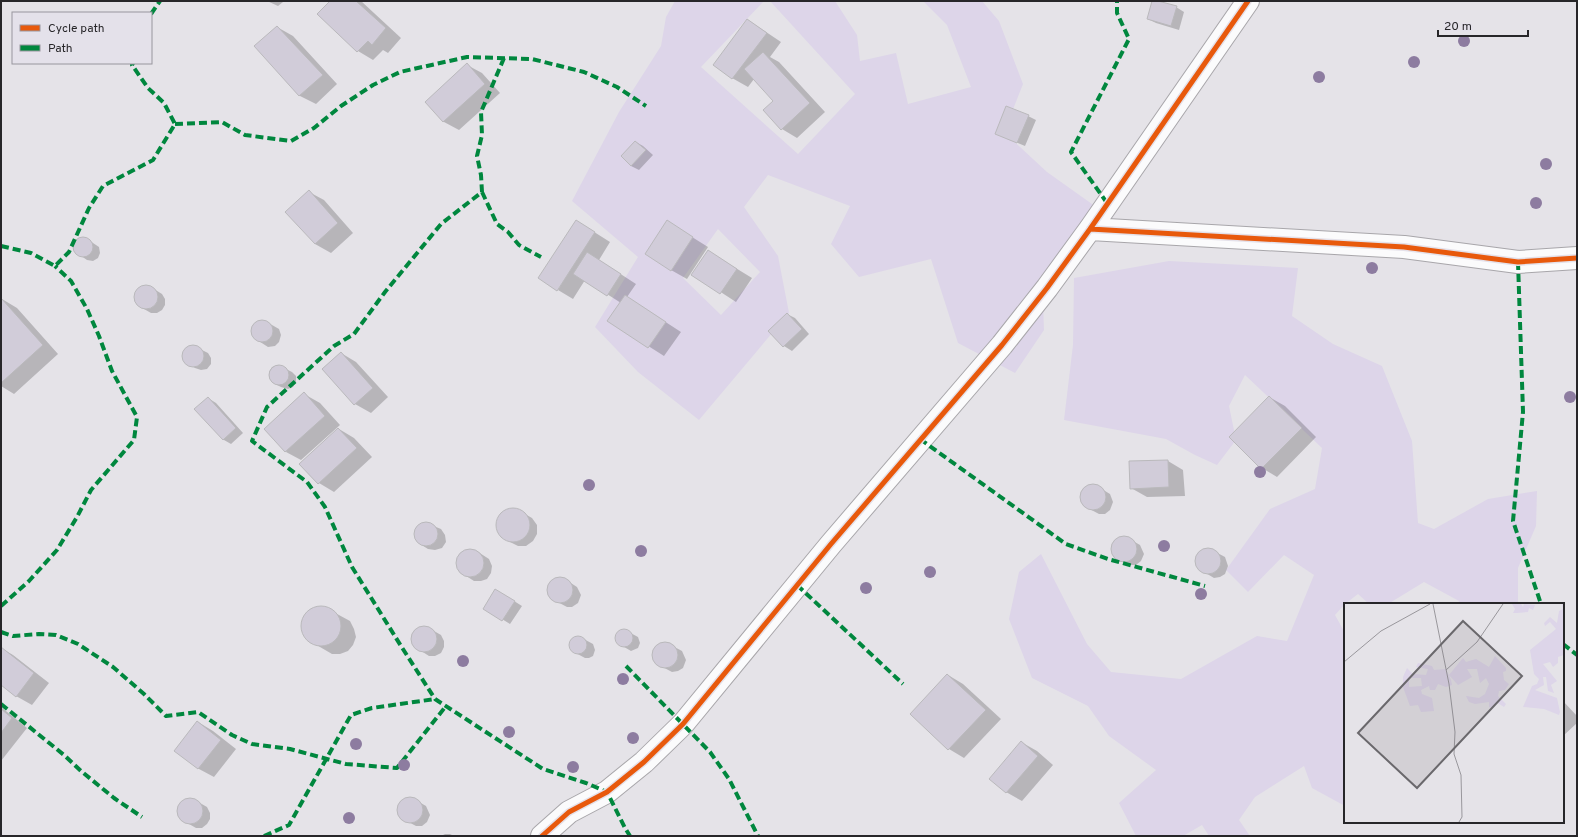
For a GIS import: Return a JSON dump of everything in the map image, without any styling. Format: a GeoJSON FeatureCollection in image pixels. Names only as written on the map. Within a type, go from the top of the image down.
{"type":"FeatureCollection","features":[{"type":"Feature","properties":{"kind":"street"},"geometry":{"type":"LineString","coordinates":[[542,836],[569,812],[607,792],[644,762],[683,724],[831,544],[1002,345],[1047,288],[1090,229],[1182,94],[1248,1]]}},
{"type":"Feature","properties":{"kind":"street"},"geometry":{"type":"LineString","coordinates":[[1090,229],[1404,247],[1518,262],[1577,258]]}},
{"type":"Feature","properties":{"kind":"shaded area"},"geometry":{"type":"Polygon","coordinates":[[[675,1],[764,1],[701,67],[798,154],[855,94],[770,1],[835,1],[857,35],[860,61],[896,53],[908,104],[971,87],[947,25],[923,1],[982,1],[999,21],[1023,84],[1004,132],[1047,172],[1099,209],[1042,278],[1044,330],[1015,373],[958,343],[931,259],[859,277],[831,244],[850,206],[768,175],[744,207],[778,256],[789,313],[699,420],[638,372],[595,327],[638,257],[572,201],[619,112],[661,46],[666,17],[675,1]],[[718,229],[683,278],[721,315],[760,272],[718,229]]]}},
{"type":"Feature","properties":{"kind":"shaded area"},"geometry":{"type":"Polygon","coordinates":[[[1169,261],[1298,268],[1292,316],[1333,344],[1382,366],[1412,441],[1418,523],[1434,529],[1488,499],[1537,491],[1536,526],[1518,568],[1518,603],[1458,603],[1459,601],[1424,582],[1390,603],[1368,603],[1358,594],[1346,603],[1344,603],[1344,605],[1335,615],[1344,631],[1344,805],[1312,788],[1304,766],[1255,797],[1239,820],[1250,836],[1209,836],[1202,825],[1183,836],[1136,836],[1119,803],[1156,770],[1109,736],[1088,706],[1032,678],[1009,619],[1019,572],[1041,554],[1087,644],[1111,672],[1181,679],[1257,636],[1287,641],[1314,575],[1284,555],[1248,592],[1226,570],[1270,509],[1315,489],[1322,448],[1245,375],[1229,406],[1236,440],[1217,465],[1166,439],[1064,420],[1073,345],[1074,278],[1169,261]]]}},
{"type":"Feature","properties":{"kind":"building"},"geometry":{"type":"Polygon","coordinates":[[[330,1],[356,1],[386,28],[372,45],[368,41],[357,52],[317,14],[330,1]]]}},
{"type":"Feature","properties":{"kind":"building"},"geometry":{"type":"Polygon","coordinates":[[[1152,1],[1177,6],[1171,26],[1147,19],[1152,1]]]}},
{"type":"Feature","properties":{"kind":"building"},"geometry":{"type":"Polygon","coordinates":[[[747,19],[767,33],[732,79],[713,65],[747,19]]]}},
{"type":"Feature","properties":{"kind":"building"},"geometry":{"type":"Polygon","coordinates":[[[277,26],[323,75],[299,96],[254,46],[277,26]]]}},
{"type":"Feature","properties":{"kind":"building"},"geometry":{"type":"Polygon","coordinates":[[[763,52],[810,103],[781,130],[763,110],[773,101],[744,69],[763,52]]]}},
{"type":"Feature","properties":{"kind":"building"},"geometry":{"type":"Polygon","coordinates":[[[467,63],[485,84],[443,122],[425,102],[467,63]]]}},
{"type":"Feature","properties":{"kind":"building"},"geometry":{"type":"Polygon","coordinates":[[[1006,106],[1029,115],[1017,143],[995,134],[1006,106]]]}},
{"type":"Feature","properties":{"kind":"building"},"geometry":{"type":"Polygon","coordinates":[[[635,141],[646,150],[631,166],[621,156],[635,141]]]}},
{"type":"Feature","properties":{"kind":"building"},"geometry":{"type":"Polygon","coordinates":[[[309,190],[338,223],[315,244],[285,212],[309,190]]]}},
{"type":"Feature","properties":{"kind":"building"},"geometry":{"type":"Polygon","coordinates":[[[576,220],[595,232],[557,291],[538,278],[576,220]]]}},
{"type":"Feature","properties":{"kind":"building"},"geometry":{"type":"Polygon","coordinates":[[[667,220],[693,237],[671,271],[645,254],[667,220]]]}},
{"type":"Feature","properties":{"kind":"building"},"geometry":{"type":"Polygon","coordinates":[[[83,237],[90,240],[93,247],[90,254],[83,257],[76,254],[73,247],[76,240],[83,237]]]}},
{"type":"Feature","properties":{"kind":"building"},"geometry":{"type":"Polygon","coordinates":[[[708,250],[737,269],[720,294],[691,275],[708,250]]]}},
{"type":"Feature","properties":{"kind":"building"},"geometry":{"type":"Polygon","coordinates":[[[587,252],[621,274],[607,296],[573,274],[587,252]]]}},
{"type":"Feature","properties":{"kind":"building"},"geometry":{"type":"Polygon","coordinates":[[[146,285],[155,288],[158,297],[155,306],[146,309],[137,306],[134,297],[137,288],[146,285]]]}},
{"type":"Feature","properties":{"kind":"building"},"geometry":{"type":"Polygon","coordinates":[[[625,295],[666,322],[648,348],[607,321],[625,295]]]}},
{"type":"Feature","properties":{"kind":"building"},"geometry":{"type":"Polygon","coordinates":[[[1,298],[43,345],[1,383],[1,298]]]}},
{"type":"Feature","properties":{"kind":"building"},"geometry":{"type":"Polygon","coordinates":[[[787,313],[802,329],[783,347],[768,331],[787,313]]]}},
{"type":"Feature","properties":{"kind":"building"},"geometry":{"type":"Polygon","coordinates":[[[258,320],[266,320],[273,327],[273,335],[266,342],[258,342],[251,335],[251,327],[258,320]]]}},
{"type":"Feature","properties":{"kind":"building"},"geometry":{"type":"Polygon","coordinates":[[[193,345],[201,348],[204,356],[201,364],[193,367],[185,364],[182,356],[185,348],[193,345]]]}},
{"type":"Feature","properties":{"kind":"building"},"geometry":{"type":"Polygon","coordinates":[[[341,352],[373,388],[354,405],[322,369],[341,352]]]}},
{"type":"Feature","properties":{"kind":"building"},"geometry":{"type":"Polygon","coordinates":[[[275,365],[283,365],[289,371],[289,379],[283,385],[275,385],[269,379],[269,371],[275,365]]]}},
{"type":"Feature","properties":{"kind":"building"},"geometry":{"type":"Polygon","coordinates":[[[304,392],[325,416],[285,452],[264,429],[304,392]]]}},
{"type":"Feature","properties":{"kind":"building"},"geometry":{"type":"Polygon","coordinates":[[[1269,396],[1302,428],[1261,469],[1229,437],[1269,396]]]}},
{"type":"Feature","properties":{"kind":"building"},"geometry":{"type":"Polygon","coordinates":[[[208,397],[236,428],[223,440],[194,409],[208,397]]]}},
{"type":"Feature","properties":{"kind":"building"},"geometry":{"type":"Polygon","coordinates":[[[338,428],[357,448],[318,484],[299,464],[338,428]]]}},
{"type":"Feature","properties":{"kind":"building"},"geometry":{"type":"Polygon","coordinates":[[[1168,460],[1169,487],[1130,489],[1129,461],[1168,460]]]}},
{"type":"Feature","properties":{"kind":"building"},"geometry":{"type":"Polygon","coordinates":[[[1093,484],[1102,488],[1106,497],[1102,506],[1093,510],[1084,506],[1080,497],[1084,488],[1093,484]]]}},
{"type":"Feature","properties":{"kind":"building"},"geometry":{"type":"Polygon","coordinates":[[[510,508],[516,508],[520,509],[527,515],[530,525],[529,532],[523,539],[516,542],[510,542],[506,541],[499,535],[496,528],[496,522],[497,518],[503,511],[510,508]]]}},
{"type":"Feature","properties":{"kind":"building"},"geometry":{"type":"Polygon","coordinates":[[[426,522],[435,525],[438,534],[435,543],[426,546],[417,543],[414,534],[417,525],[426,522]]]}},
{"type":"Feature","properties":{"kind":"building"},"geometry":{"type":"Polygon","coordinates":[[[1124,536],[1133,540],[1137,549],[1133,558],[1124,562],[1115,558],[1111,549],[1115,540],[1124,536]]]}},
{"type":"Feature","properties":{"kind":"building"},"geometry":{"type":"Polygon","coordinates":[[[1208,548],[1217,552],[1221,561],[1217,570],[1208,574],[1199,570],[1195,561],[1199,552],[1208,548]]]}},
{"type":"Feature","properties":{"kind":"building"},"geometry":{"type":"Polygon","coordinates":[[[470,549],[480,553],[484,563],[480,573],[470,577],[460,573],[456,563],[460,553],[470,549]]]}},
{"type":"Feature","properties":{"kind":"building"},"geometry":{"type":"Polygon","coordinates":[[[560,577],[569,581],[573,590],[569,599],[560,603],[551,599],[547,590],[551,581],[560,577]]]}},
{"type":"Feature","properties":{"kind":"building"},"geometry":{"type":"Polygon","coordinates":[[[495,589],[515,601],[502,621],[483,609],[495,589]]]}},
{"type":"Feature","properties":{"kind":"building"},"geometry":{"type":"Polygon","coordinates":[[[321,606],[329,608],[335,612],[339,618],[341,626],[339,634],[335,640],[329,644],[321,646],[313,644],[307,640],[303,634],[301,626],[303,618],[307,612],[313,608],[321,606]]]}},
{"type":"Feature","properties":{"kind":"building"},"geometry":{"type":"Polygon","coordinates":[[[424,626],[433,630],[437,639],[433,648],[424,652],[415,648],[411,639],[415,630],[424,626]]]}},
{"type":"Feature","properties":{"kind":"building"},"geometry":{"type":"Polygon","coordinates":[[[624,629],[630,632],[633,638],[630,644],[624,647],[618,644],[615,638],[618,632],[624,629]]]}},
{"type":"Feature","properties":{"kind":"building"},"geometry":{"type":"Polygon","coordinates":[[[578,636],[585,638],[587,645],[585,652],[578,654],[571,652],[569,645],[571,638],[578,636]]]}},
{"type":"Feature","properties":{"kind":"building"},"geometry":{"type":"Polygon","coordinates":[[[665,642],[674,646],[678,655],[674,664],[665,668],[656,664],[652,655],[656,646],[665,642]]]}},
{"type":"Feature","properties":{"kind":"building"},"geometry":{"type":"Polygon","coordinates":[[[1,647],[34,673],[16,697],[1,685],[1,647]]]}},
{"type":"Feature","properties":{"kind":"building"},"geometry":{"type":"Polygon","coordinates":[[[947,674],[986,710],[948,750],[910,714],[947,674]]]}},
{"type":"Feature","properties":{"kind":"building"},"geometry":{"type":"Polygon","coordinates":[[[1,709],[12,718],[1,733],[1,709]]]}},
{"type":"Feature","properties":{"kind":"building"},"geometry":{"type":"Polygon","coordinates":[[[197,721],[221,740],[198,769],[174,751],[197,721]]]}},
{"type":"Feature","properties":{"kind":"building"},"geometry":{"type":"Polygon","coordinates":[[[1021,741],[1038,756],[1006,793],[989,779],[1021,741]]]}},
{"type":"Feature","properties":{"kind":"building"},"geometry":{"type":"Polygon","coordinates":[[[410,797],[419,801],[423,810],[419,819],[410,823],[401,819],[397,810],[401,801],[410,797]]]}},
{"type":"Feature","properties":{"kind":"building"},"geometry":{"type":"Polygon","coordinates":[[[190,798],[199,802],[203,811],[199,820],[190,824],[181,820],[177,811],[181,802],[190,798]]]}},
{"type":"Feature","properties":{"kind":"marked path"},"geometry":{"type":"LineString","coordinates":[[152,13],[160,1]]}},
{"type":"Feature","properties":{"kind":"marked path"},"geometry":{"type":"LineString","coordinates":[[1107,203],[1071,152],[1129,39],[1117,13],[1117,1]]}},
{"type":"Feature","properties":{"kind":"marked path"},"geometry":{"type":"LineString","coordinates":[[175,124],[222,122],[245,135],[291,141],[314,128],[341,106],[373,85],[400,72],[467,57],[532,59],[584,72],[617,87],[646,106]]}},
{"type":"Feature","properties":{"kind":"marked path"},"geometry":{"type":"LineString","coordinates":[[504,58],[481,112],[482,135],[477,156],[481,175],[482,192],[441,224],[385,292],[354,334],[334,346],[267,407],[252,441],[307,482],[325,507],[352,567],[435,699],[543,769],[586,783],[607,792],[630,836]]}},
{"type":"Feature","properties":{"kind":"marked path"},"geometry":{"type":"LineString","coordinates":[[1,246],[31,253],[55,266],[69,252],[89,208],[103,186],[153,160],[175,124],[164,103],[148,88],[132,64]]}},
{"type":"Feature","properties":{"kind":"marked path"},"geometry":{"type":"LineString","coordinates":[[482,192],[497,224],[508,232],[519,245],[541,257]]}},
{"type":"Feature","properties":{"kind":"marked path"},"geometry":{"type":"LineString","coordinates":[[1518,262],[1523,412],[1513,521],[1541,603]]}},
{"type":"Feature","properties":{"kind":"marked path"},"geometry":{"type":"LineString","coordinates":[[1,606],[29,581],[57,550],[91,490],[134,440],[137,417],[112,371],[87,309],[71,281],[55,266]]}},
{"type":"Feature","properties":{"kind":"marked path"},"geometry":{"type":"LineString","coordinates":[[920,439],[1066,544],[1108,559],[1205,586]]}},
{"type":"Feature","properties":{"kind":"marked path"},"geometry":{"type":"LineString","coordinates":[[797,585],[903,684]]}},
{"type":"Feature","properties":{"kind":"marked path"},"geometry":{"type":"LineString","coordinates":[[1,632],[13,636],[39,634],[56,635],[78,644],[113,667],[144,694],[166,716],[198,712],[232,735],[252,744],[290,749],[346,764],[397,768],[446,706]]}},
{"type":"Feature","properties":{"kind":"marked path"},"geometry":{"type":"LineString","coordinates":[[1564,645],[1577,655]]}},
{"type":"Feature","properties":{"kind":"marked path"},"geometry":{"type":"LineString","coordinates":[[626,666],[710,752],[729,779],[758,836]]}},
{"type":"Feature","properties":{"kind":"marked path"},"geometry":{"type":"LineString","coordinates":[[264,836],[289,825],[351,715],[372,708],[435,699]]}},
{"type":"Feature","properties":{"kind":"marked path"},"geometry":{"type":"LineString","coordinates":[[1,704],[114,798],[142,817]]}},
{"type":"Feature","properties":{"kind":"cycle path"},"geometry":{"type":"LineString","coordinates":[[542,836],[569,812],[607,792],[644,762],[683,724],[831,544],[1002,345],[1047,288],[1090,229],[1248,1]]}},
{"type":"Feature","properties":{"kind":"cycle path"},"geometry":{"type":"LineString","coordinates":[[1090,229],[1404,247],[1518,262],[1577,258]]}}]}
